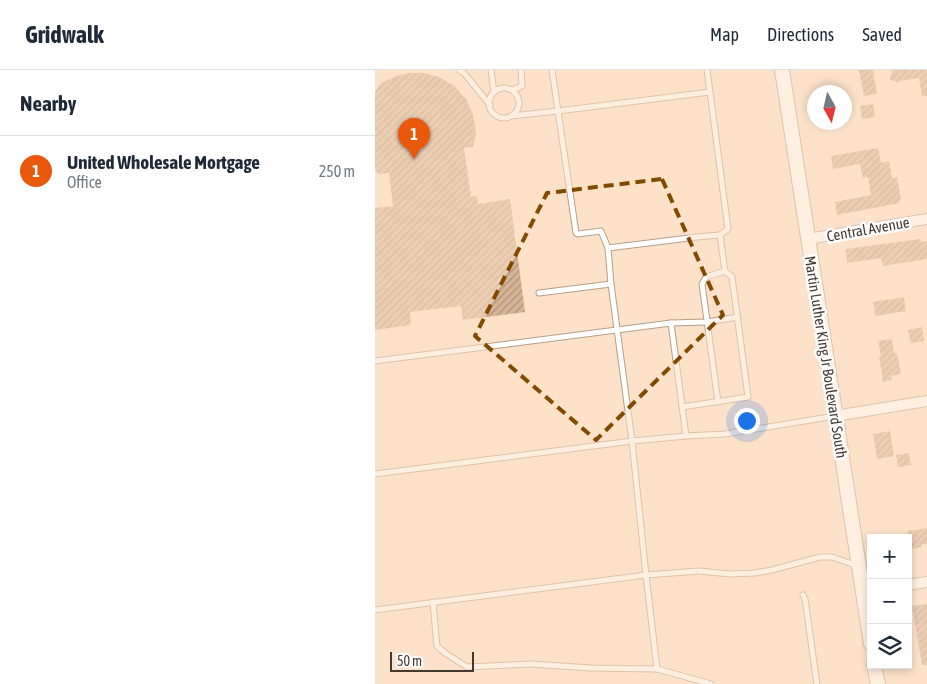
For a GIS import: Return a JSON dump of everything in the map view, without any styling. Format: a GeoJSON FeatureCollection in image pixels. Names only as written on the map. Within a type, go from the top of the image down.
{"type":"FeatureCollection","features":[{"type":"Feature","properties":{"kind":"main road","name":"Martin Luther King Jr Boulevard South"},"geometry":{"type":"LineString","coordinates":[[782,70],[858,566],[867,592]]}},
{"type":"Feature","properties":{"kind":"main road"},"geometry":{"type":"LineString","coordinates":[[875,669],[878,684]]}},
{"type":"Feature","properties":{"kind":"street","name":"Central Avenue"},"geometry":{"type":"LineString","coordinates":[[808,239],[927,219]]}},
{"type":"Feature","properties":{"kind":"street"},"geometry":{"type":"LineString","coordinates":[[835,416],[927,400]]}},
{"type":"Feature","properties":{"kind":"street"},"geometry":{"type":"LineString","coordinates":[[912,584],[927,582]]}},
{"type":"Feature","properties":{"kind":"lane"},"geometry":{"type":"LineString","coordinates":[[459,70],[464,73],[498,116],[508,117],[710,92]]}},
{"type":"Feature","properties":{"kind":"lane"},"geometry":{"type":"LineString","coordinates":[[491,70],[494,92]]}},
{"type":"Feature","properties":{"kind":"lane"},"geometry":{"type":"LineString","coordinates":[[512,90],[522,86],[521,70]]}},
{"type":"Feature","properties":{"kind":"lane"},"geometry":{"type":"LineString","coordinates":[[552,70],[575,232],[577,234],[601,231],[608,248],[632,440],[657,669]]}},
{"type":"Feature","properties":{"kind":"lane"},"geometry":{"type":"LineString","coordinates":[[608,248],[697,236],[720,235],[728,229],[707,70]]}},
{"type":"Feature","properties":{"kind":"lane"},"geometry":{"type":"LineString","coordinates":[[490,105],[490,100],[498,89],[512,90],[519,102],[516,111],[508,117]]}},
{"type":"Feature","properties":{"kind":"lane"},"geometry":{"type":"LineString","coordinates":[[682,407],[748,397],[732,277],[725,271],[720,235]]}},
{"type":"Feature","properties":{"kind":"lane"},"geometry":{"type":"LineString","coordinates":[[717,402],[703,284],[706,277],[725,271]]}},
{"type":"Feature","properties":{"kind":"lane"},"geometry":{"type":"LineString","coordinates":[[539,293],[611,284]]}},
{"type":"Feature","properties":{"kind":"lane"},"geometry":{"type":"LineString","coordinates":[[375,361],[671,323],[707,322],[738,317]]}},
{"type":"Feature","properties":{"kind":"lane"},"geometry":{"type":"LineString","coordinates":[[671,323],[686,436]]}},
{"type":"Feature","properties":{"kind":"lane"},"geometry":{"type":"LineString","coordinates":[[375,474],[632,440],[725,434],[835,416]]}},
{"type":"Feature","properties":{"kind":"lane"},"geometry":{"type":"LineString","coordinates":[[375,610],[647,575],[699,570],[731,574],[755,573],[828,556],[858,566]]}},
{"type":"Feature","properties":{"kind":"lane"},"geometry":{"type":"LineString","coordinates":[[803,595],[817,684]]}},
{"type":"Feature","properties":{"kind":"lane"},"geometry":{"type":"LineString","coordinates":[[433,602],[437,646],[467,667],[531,664],[591,668],[657,669],[711,684]]}},
{"type":"Feature","properties":{"kind":"highlighted area"},"geometry":{"type":"Polygon","coordinates":[[[662,179],[723,315],[596,440],[475,336],[547,193],[662,179]]]}},
{"type":"Feature","properties":{"kind":"building"},"geometry":{"type":"Polygon","coordinates":[[[859,70],[873,70],[877,94],[864,96],[859,70]]]}},
{"type":"Feature","properties":{"kind":"building"},"geometry":{"type":"Polygon","coordinates":[[[893,70],[927,70],[927,96],[922,96],[919,78],[899,81],[899,83],[889,79],[893,70]]]}},
{"type":"Feature","properties":{"kind":"building"},"geometry":{"type":"Polygon","coordinates":[[[409,73],[423,73],[439,77],[453,85],[466,99],[473,114],[476,133],[473,147],[464,148],[471,197],[477,196],[478,204],[510,199],[525,312],[463,320],[461,306],[410,312],[411,325],[375,330],[375,208],[393,206],[389,173],[378,174],[375,170],[375,92],[380,84],[396,76],[409,73]]]}},
{"type":"Feature","properties":{"kind":"building"},"geometry":{"type":"Polygon","coordinates":[[[873,104],[875,117],[862,119],[860,106],[873,104]]]}},
{"type":"Feature","properties":{"kind":"building"},"geometry":{"type":"Polygon","coordinates":[[[878,148],[881,163],[889,161],[892,178],[897,177],[900,203],[837,215],[835,202],[871,195],[868,177],[863,178],[860,164],[833,169],[831,156],[878,148]]]}},
{"type":"Feature","properties":{"kind":"building"},"geometry":{"type":"Polygon","coordinates":[[[920,239],[921,242],[927,241],[927,259],[883,266],[881,258],[847,263],[846,249],[920,239]]]}},
{"type":"Feature","properties":{"kind":"building"},"geometry":{"type":"Polygon","coordinates":[[[904,297],[906,311],[875,316],[873,302],[904,297]]]}},
{"type":"Feature","properties":{"kind":"building"},"geometry":{"type":"Polygon","coordinates":[[[922,327],[924,341],[911,343],[908,330],[922,327]]]}},
{"type":"Feature","properties":{"kind":"building"},"geometry":{"type":"Polygon","coordinates":[[[892,339],[894,353],[897,353],[901,374],[891,376],[892,380],[883,382],[878,341],[892,339]]]}},
{"type":"Feature","properties":{"kind":"building"},"geometry":{"type":"Polygon","coordinates":[[[890,431],[894,456],[877,459],[873,434],[890,431]]]}},
{"type":"Feature","properties":{"kind":"building"},"geometry":{"type":"Polygon","coordinates":[[[909,453],[911,465],[898,467],[896,455],[909,453]]]}},
{"type":"Feature","properties":{"kind":"building"},"geometry":{"type":"Polygon","coordinates":[[[927,528],[927,544],[912,549],[912,534],[908,534],[908,531],[927,528]]]}},
{"type":"Feature","properties":{"kind":"building"},"geometry":{"type":"Polygon","coordinates":[[[927,604],[927,665],[922,665],[912,606],[927,604]]]}},
{"type":"Feature","properties":{"kind":"place","name":"United Wholesale Mortgage"},"geometry":{"type":"Point","coordinates":[414,159]}}]}
